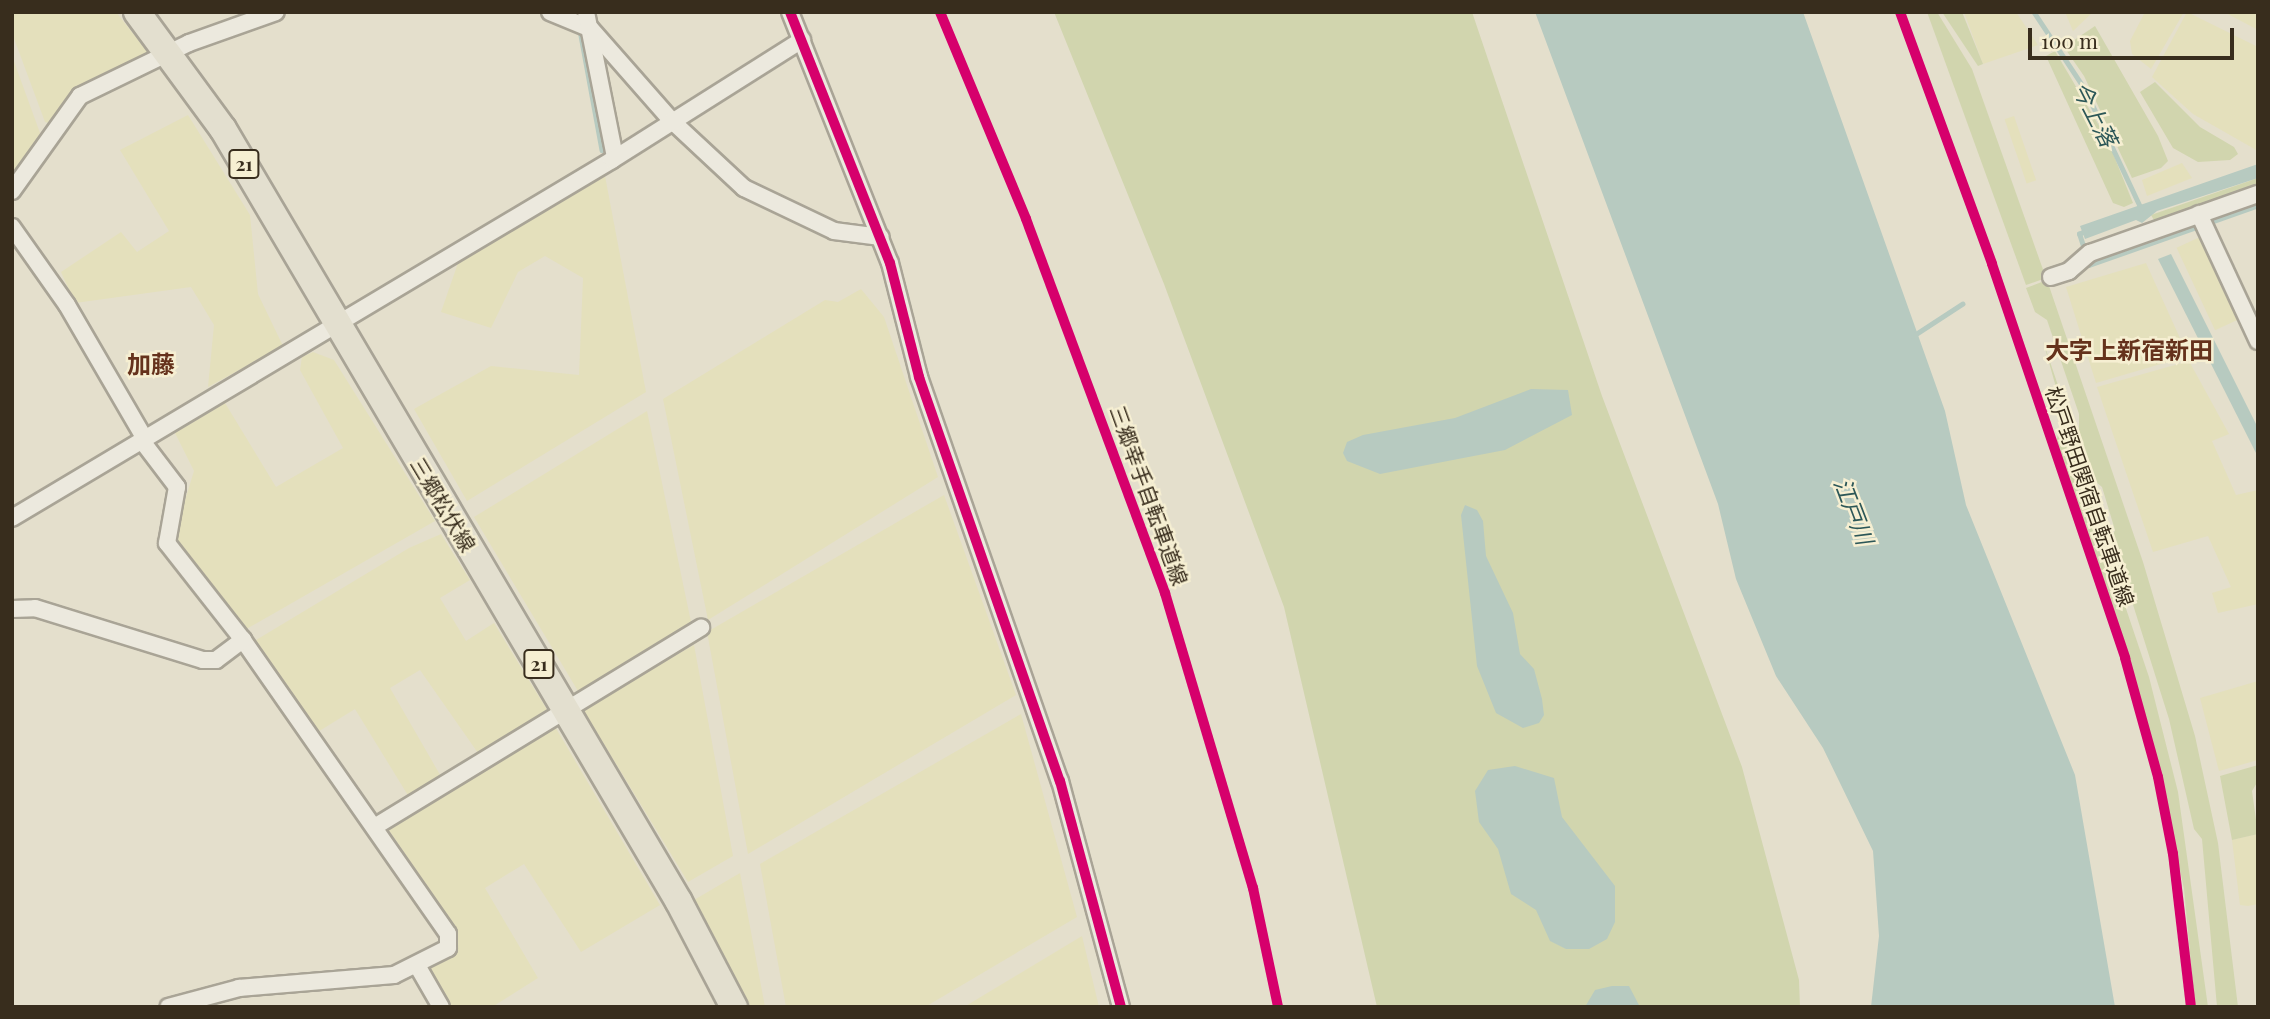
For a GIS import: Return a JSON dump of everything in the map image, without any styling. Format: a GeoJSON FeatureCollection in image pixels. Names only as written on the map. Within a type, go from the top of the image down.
{"type":"FeatureCollection","features":[{"type":"Feature","properties":{"kind":"main road","name":"三郷松伏線"},"geometry":{"type":"LineString","coordinates":[[137,12],[172,54],[223,129],[679,902],[734,1007]]}},
{"type":"Feature","properties":{"kind":"street"},"geometry":{"type":"LineString","coordinates":[[12,191],[80,96],[112,77],[172,54],[188,43],[275,12]]}},
{"type":"Feature","properties":{"kind":"street"},"geometry":{"type":"LineString","coordinates":[[550,12],[591,29],[671,120],[744,188],[834,230],[881,237]]}},
{"type":"Feature","properties":{"kind":"street"},"geometry":{"type":"LineString","coordinates":[[586,12],[615,157]]}},
{"type":"Feature","properties":{"kind":"street"},"geometry":{"type":"LineString","coordinates":[[790,12],[881,237],[919,377],[1060,781],[1121,1007]]}},
{"type":"Feature","properties":{"kind":"street"},"geometry":{"type":"LineString","coordinates":[[12,518],[338,325],[802,40]]}},
{"type":"Feature","properties":{"kind":"street"},"geometry":{"type":"LineString","coordinates":[[2052,277],[2069,271],[2087,255],[2201,221],[2258,194]]}},
{"type":"Feature","properties":{"kind":"street"},"geometry":{"type":"LineString","coordinates":[[2201,221],[2258,341]]}},
{"type":"Feature","properties":{"kind":"street"},"geometry":{"type":"LineString","coordinates":[[12,227],[67,305],[143,440],[177,487],[167,543],[243,640],[376,826],[448,934],[448,948],[418,967],[394,975],[239,988],[167,1007]]}},
{"type":"Feature","properties":{"kind":"street"},"geometry":{"type":"LineString","coordinates":[[12,609],[35,608],[202,660],[216,660],[243,640]]}},
{"type":"Feature","properties":{"kind":"street"},"geometry":{"type":"LineString","coordinates":[[376,826],[701,628]]}},
{"type":"Feature","properties":{"kind":"street"},"geometry":{"type":"LineString","coordinates":[[418,967],[441,1007]]}},
{"type":"Feature","properties":{"kind":"shaded area"},"geometry":{"type":"Polygon","coordinates":[[[12,12],[116,12],[150,55],[101,75],[72,94],[52,124],[45,122],[12,33],[12,12]]]}},
{"type":"Feature","properties":{"kind":"shaded area"},"geometry":{"type":"Polygon","coordinates":[[[1964,12],[2016,12],[2038,45],[1983,64],[1964,12]]]}},
{"type":"Feature","properties":{"kind":"shaded area"},"geometry":{"type":"Polygon","coordinates":[[[2065,12],[2093,12],[2073,31],[2065,12]]]}},
{"type":"Feature","properties":{"kind":"shaded area"},"geometry":{"type":"Polygon","coordinates":[[[2145,12],[2184,12],[2151,69],[2132,54],[2130,41],[2145,12]]]}},
{"type":"Feature","properties":{"kind":"shaded area"},"geometry":{"type":"Polygon","coordinates":[[[2187,12],[2258,47],[2258,151],[2193,114],[2152,77],[2187,12]]]}},
{"type":"Feature","properties":{"kind":"shaded area"},"geometry":{"type":"Polygon","coordinates":[[[2224,12],[2258,12],[2258,30],[2224,12]]]}},
{"type":"Feature","properties":{"kind":"shaded area"},"geometry":{"type":"Polygon","coordinates":[[[12,56],[40,133],[39,142],[12,183],[12,56]]]}},
{"type":"Feature","properties":{"kind":"shaded area"},"geometry":{"type":"Polygon","coordinates":[[[188,115],[250,215],[258,294],[283,346],[208,387],[214,325],[191,287],[75,303],[61,272],[121,232],[137,252],[169,231],[120,150],[188,115]]]}},
{"type":"Feature","properties":{"kind":"shaded area"},"geometry":{"type":"Polygon","coordinates":[[[2014,116],[2036,180],[2027,184],[2005,119],[2014,116]]]}},
{"type":"Feature","properties":{"kind":"shaded area"},"geometry":{"type":"Polygon","coordinates":[[[2182,163],[2192,178],[2147,196],[2142,180],[2182,163]]]}},
{"type":"Feature","properties":{"kind":"shaded area"},"geometry":{"type":"Polygon","coordinates":[[[605,176],[646,392],[467,501],[414,409],[491,366],[579,375],[583,278],[545,256],[518,272],[491,328],[441,312],[458,263],[605,176]]]}},
{"type":"Feature","properties":{"kind":"shaded area"},"geometry":{"type":"Polygon","coordinates":[[[2202,236],[2240,318],[2215,330],[2177,248],[2202,236]]]}},
{"type":"Feature","properties":{"kind":"shaded area"},"geometry":{"type":"Polygon","coordinates":[[[2146,263],[2188,356],[2096,383],[2066,287],[2146,263]]]}},
{"type":"Feature","properties":{"kind":"shaded area"},"geometry":{"type":"Polygon","coordinates":[[[861,289],[884,317],[938,477],[708,620],[663,399],[825,300],[838,302],[861,289]]]}},
{"type":"Feature","properties":{"kind":"shaded area"},"geometry":{"type":"Polygon","coordinates":[[[313,352],[334,360],[435,521],[243,631],[173,539],[194,471],[175,433],[225,403],[276,487],[343,448],[300,370],[302,357],[313,352]]]}},
{"type":"Feature","properties":{"kind":"shaded area"},"geometry":{"type":"Polygon","coordinates":[[[2189,361],[2229,434],[2212,441],[2236,495],[2258,490],[2258,604],[2218,613],[2212,593],[2231,587],[2208,536],[2153,552],[2097,387],[2189,361]]]}},
{"type":"Feature","properties":{"kind":"shaded area"},"geometry":{"type":"Polygon","coordinates":[[[647,411],[691,622],[578,691],[474,517],[647,411]]]}},
{"type":"Feature","properties":{"kind":"shaded area"},"geometry":{"type":"Polygon","coordinates":[[[944,495],[1016,695],[748,854],[707,632],[944,495]]]}},
{"type":"Feature","properties":{"kind":"shaded area"},"geometry":{"type":"Polygon","coordinates":[[[441,534],[470,580],[440,598],[466,641],[494,623],[549,713],[478,753],[420,670],[390,688],[443,780],[409,797],[355,709],[316,733],[251,643],[409,548],[441,534]]]}},
{"type":"Feature","properties":{"kind":"shaded area"},"geometry":{"type":"Polygon","coordinates":[[[694,645],[733,856],[688,882],[582,708],[694,645]]]}},
{"type":"Feature","properties":{"kind":"shaded area"},"geometry":{"type":"Polygon","coordinates":[[[2258,681],[2258,760],[2219,771],[2200,698],[2258,681]]]}},
{"type":"Feature","properties":{"kind":"shaded area"},"geometry":{"type":"Polygon","coordinates":[[[1021,714],[1077,917],[925,1007],[786,1007],[760,864],[1021,714]]]}},
{"type":"Feature","properties":{"kind":"shaded area"},"geometry":{"type":"Polygon","coordinates":[[[554,725],[660,905],[581,952],[524,864],[485,888],[538,978],[492,1007],[450,1007],[426,967],[456,947],[446,914],[386,826],[554,725]]]}},
{"type":"Feature","properties":{"kind":"shaded area"},"geometry":{"type":"Polygon","coordinates":[[[2258,834],[2258,904],[2240,905],[2232,840],[2258,834]]]}},
{"type":"Feature","properties":{"kind":"shaded area"},"geometry":{"type":"Polygon","coordinates":[[[740,873],[765,1007],[751,1007],[694,900],[740,873]]]}},
{"type":"Feature","properties":{"kind":"shaded area"},"geometry":{"type":"Polygon","coordinates":[[[1082,936],[1099,1007],[964,1007],[1082,936]]]}},
{"type":"Feature","properties":{"kind":"green space"},"geometry":{"type":"Polygon","coordinates":[[[1054,12],[1472,12],[1602,396],[1742,767],[1799,980],[1800,1007],[1377,1007],[1284,607],[1164,284],[1054,12]]]}},
{"type":"Feature","properties":{"kind":"green space"},"geometry":{"type":"Polygon","coordinates":[[[1927,12],[1937,12],[1972,69],[2046,278],[2026,285],[1927,12]]]}},
{"type":"Feature","properties":{"kind":"green space"},"geometry":{"type":"Polygon","coordinates":[[[1942,12],[1962,12],[1983,64],[1978,66],[1942,12]]]}},
{"type":"Feature","properties":{"kind":"green space"},"geometry":{"type":"Polygon","coordinates":[[[2095,26],[2158,136],[2168,161],[2161,168],[2132,178],[2084,76],[2064,47],[2095,26]]]}},
{"type":"Feature","properties":{"kind":"green space"},"geometry":{"type":"Polygon","coordinates":[[[2055,51],[2108,141],[2133,203],[2124,207],[2113,203],[2046,56],[2055,51]]]}},
{"type":"Feature","properties":{"kind":"green space"},"geometry":{"type":"Polygon","coordinates":[[[2155,82],[2200,127],[2234,147],[2238,154],[2230,160],[2198,162],[2173,148],[2140,92],[2155,82]]]}},
{"type":"Feature","properties":{"kind":"green space"},"geometry":{"type":"Polygon","coordinates":[[[2258,178],[2258,191],[2150,224],[2155,222],[2151,215],[2258,178]]]}},
{"type":"Feature","properties":{"kind":"green space"},"geometry":{"type":"Polygon","coordinates":[[[2047,280],[2143,562],[2195,736],[2218,843],[2238,1007],[2217,1007],[2202,839],[2194,829],[2169,719],[2112,538],[2115,530],[2102,487],[2091,478],[2079,439],[2079,414],[2047,320],[2035,312],[2026,288],[2047,280]]]}},
{"type":"Feature","properties":{"kind":"green space"},"geometry":{"type":"Polygon","coordinates":[[[2043,341],[2067,412],[2066,430],[2149,677],[2178,792],[2208,1007],[2195,1007],[2184,889],[2157,758],[2056,441],[2064,416],[2043,341]]]}},
{"type":"Feature","properties":{"kind":"green space"},"geometry":{"type":"Polygon","coordinates":[[[2258,765],[2258,781],[2252,791],[2258,834],[2232,840],[2220,776],[2258,765]]]}},
{"type":"Feature","properties":{"kind":"water","name":"江戸川"},"geometry":{"type":"Polygon","coordinates":[[[1535,12],[1803,12],[1945,411],[1966,505],[2075,775],[2115,1007],[1871,1007],[1879,936],[1873,851],[1823,748],[1776,676],[1736,579],[1718,504],[1535,12]]]}},
{"type":"Feature","properties":{"kind":"water"},"geometry":{"type":"Polygon","coordinates":[[[2258,164],[2258,178],[2157,211],[2142,223],[2136,220],[2085,239],[2080,226],[2258,164]]]}},
{"type":"Feature","properties":{"kind":"water"},"geometry":{"type":"Polygon","coordinates":[[[2171,254],[2258,428],[2258,457],[2158,259],[2171,254]]]}},
{"type":"Feature","properties":{"kind":"water"},"geometry":{"type":"Polygon","coordinates":[[[1531,389],[1568,390],[1572,415],[1505,450],[1380,474],[1347,461],[1343,453],[1347,442],[1363,435],[1455,418],[1531,389]]]}},
{"type":"Feature","properties":{"kind":"water"},"geometry":{"type":"Polygon","coordinates":[[[1465,505],[1477,510],[1483,521],[1486,556],[1513,613],[1520,654],[1534,669],[1542,699],[1544,715],[1539,723],[1523,728],[1496,713],[1477,666],[1461,515],[1465,505]]]}},
{"type":"Feature","properties":{"kind":"water"},"geometry":{"type":"Polygon","coordinates":[[[1515,766],[1554,778],[1562,817],[1615,886],[1615,922],[1607,939],[1589,949],[1566,949],[1550,941],[1536,910],[1511,894],[1498,849],[1479,822],[1475,791],[1488,770],[1515,766]]]}},
{"type":"Feature","properties":{"kind":"water"},"geometry":{"type":"Polygon","coordinates":[[[1629,986],[1640,1007],[1585,1007],[1595,990],[1629,986]]]}},
{"type":"Feature","properties":{"kind":"waterway","name":"今上落"},"geometry":{"type":"LineString","coordinates":[[2034,12],[2085,89],[2141,208]]}},
{"type":"Feature","properties":{"kind":"waterway"},"geometry":{"type":"LineString","coordinates":[[580,30],[602,150]]}},
{"type":"Feature","properties":{"kind":"waterway"},"geometry":{"type":"LineString","coordinates":[[2088,261],[2089,265],[2258,205]]}},
{"type":"Feature","properties":{"kind":"waterway"},"geometry":{"type":"LineString","coordinates":[[2085,231],[2079,234],[2085,252]]}},
{"type":"Feature","properties":{"kind":"waterway"},"geometry":{"type":"LineString","coordinates":[[1913,336],[1962,304]]}},
{"type":"Feature","properties":{"kind":"cycle path"},"geometry":{"type":"LineString","coordinates":[[790,12],[890,263],[919,377],[1060,781],[1121,1007]]}},
{"type":"Feature","properties":{"kind":"cycle path","name":"三郷幸手自転車道線"},"geometry":{"type":"LineString","coordinates":[[940,12],[1026,219],[1165,593],[1253,888],[1278,1007]]}},
{"type":"Feature","properties":{"kind":"cycle path","name":"松戸野田関宿自転車道線"},"geometry":{"type":"LineString","coordinates":[[1900,12],[1992,264],[2125,658],[2158,777],[2173,854],[2191,1007]]}},
{"type":"Feature","properties":{"kind":"district","name":"大字上新宿新田"},"geometry":{"type":"Point","coordinates":[2129,350]}},
{"type":"Feature","properties":{"kind":"district","name":"加藤"},"geometry":{"type":"Point","coordinates":[151,364]}}]}
